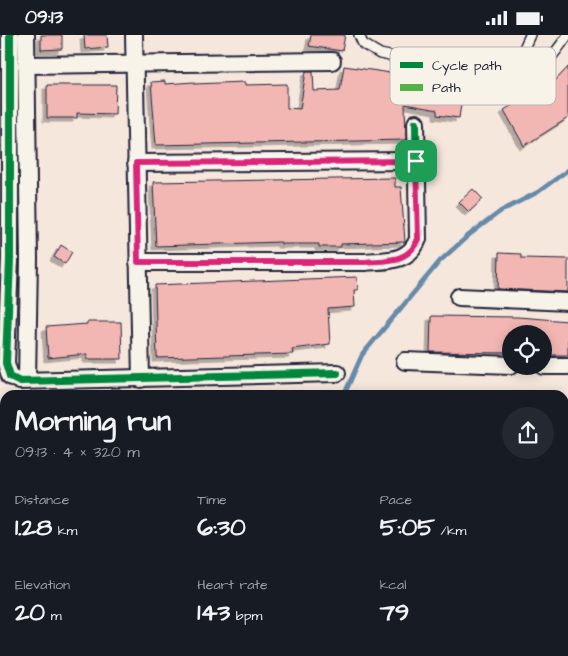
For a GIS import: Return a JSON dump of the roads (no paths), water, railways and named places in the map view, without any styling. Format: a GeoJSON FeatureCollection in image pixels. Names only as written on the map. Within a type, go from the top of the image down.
{"type":"FeatureCollection","features":[{"type":"Feature","properties":{"kind":"street"},"geometry":{"type":"LineString","coordinates":[[10,35],[5,127],[7,373],[14,379],[27,380],[141,379],[337,373]]}},
{"type":"Feature","properties":{"kind":"street"},"geometry":{"type":"LineString","coordinates":[[26,35],[29,259],[27,380]]}},
{"type":"Feature","properties":{"kind":"street"},"geometry":{"type":"LineString","coordinates":[[134,35],[141,379]]}},
{"type":"Feature","properties":{"kind":"street"},"geometry":{"type":"LineString","coordinates":[[26,65],[332,61]]}},
{"type":"Feature","properties":{"kind":"street"},"geometry":{"type":"LineString","coordinates":[[138,262],[365,262],[394,259],[406,255],[414,250],[418,239],[416,123]]}},
{"type":"Feature","properties":{"kind":"street"},"geometry":{"type":"LineString","coordinates":[[5,127],[27,127]]}},
{"type":"Feature","properties":{"kind":"street"},"geometry":{"type":"LineString","coordinates":[[136,163],[416,161]]}},
{"type":"Feature","properties":{"kind":"street"},"geometry":{"type":"LineString","coordinates":[[5,236],[28,235]]}},
{"type":"Feature","properties":{"kind":"street"},"geometry":{"type":"LineString","coordinates":[[5,259],[29,259]]}},
{"type":"Feature","properties":{"kind":"street"},"geometry":{"type":"LineString","coordinates":[[458,297],[568,302]]}},
{"type":"Feature","properties":{"kind":"street"},"geometry":{"type":"LineString","coordinates":[[404,361],[502,365]]}},
{"type":"Feature","properties":{"kind":"street"},"geometry":{"type":"LineString","coordinates":[[552,366],[568,367]]}},
{"type":"Feature","properties":{"kind":"lane"},"geometry":{"type":"LineString","coordinates":[[359,35],[363,44],[380,54],[390,56]]}},
{"type":"Feature","properties":{"kind":"lane"},"geometry":{"type":"LineString","coordinates":[[525,47],[530,35]]}},
{"type":"Feature","properties":{"kind":"lane"},"geometry":{"type":"LineString","coordinates":[[556,51],[568,35]]}},
{"type":"Feature","properties":{"kind":"waterway"},"geometry":{"type":"LineString","coordinates":[[346,390],[362,355],[440,261],[469,235],[501,211],[538,192],[568,170]]}}]}
